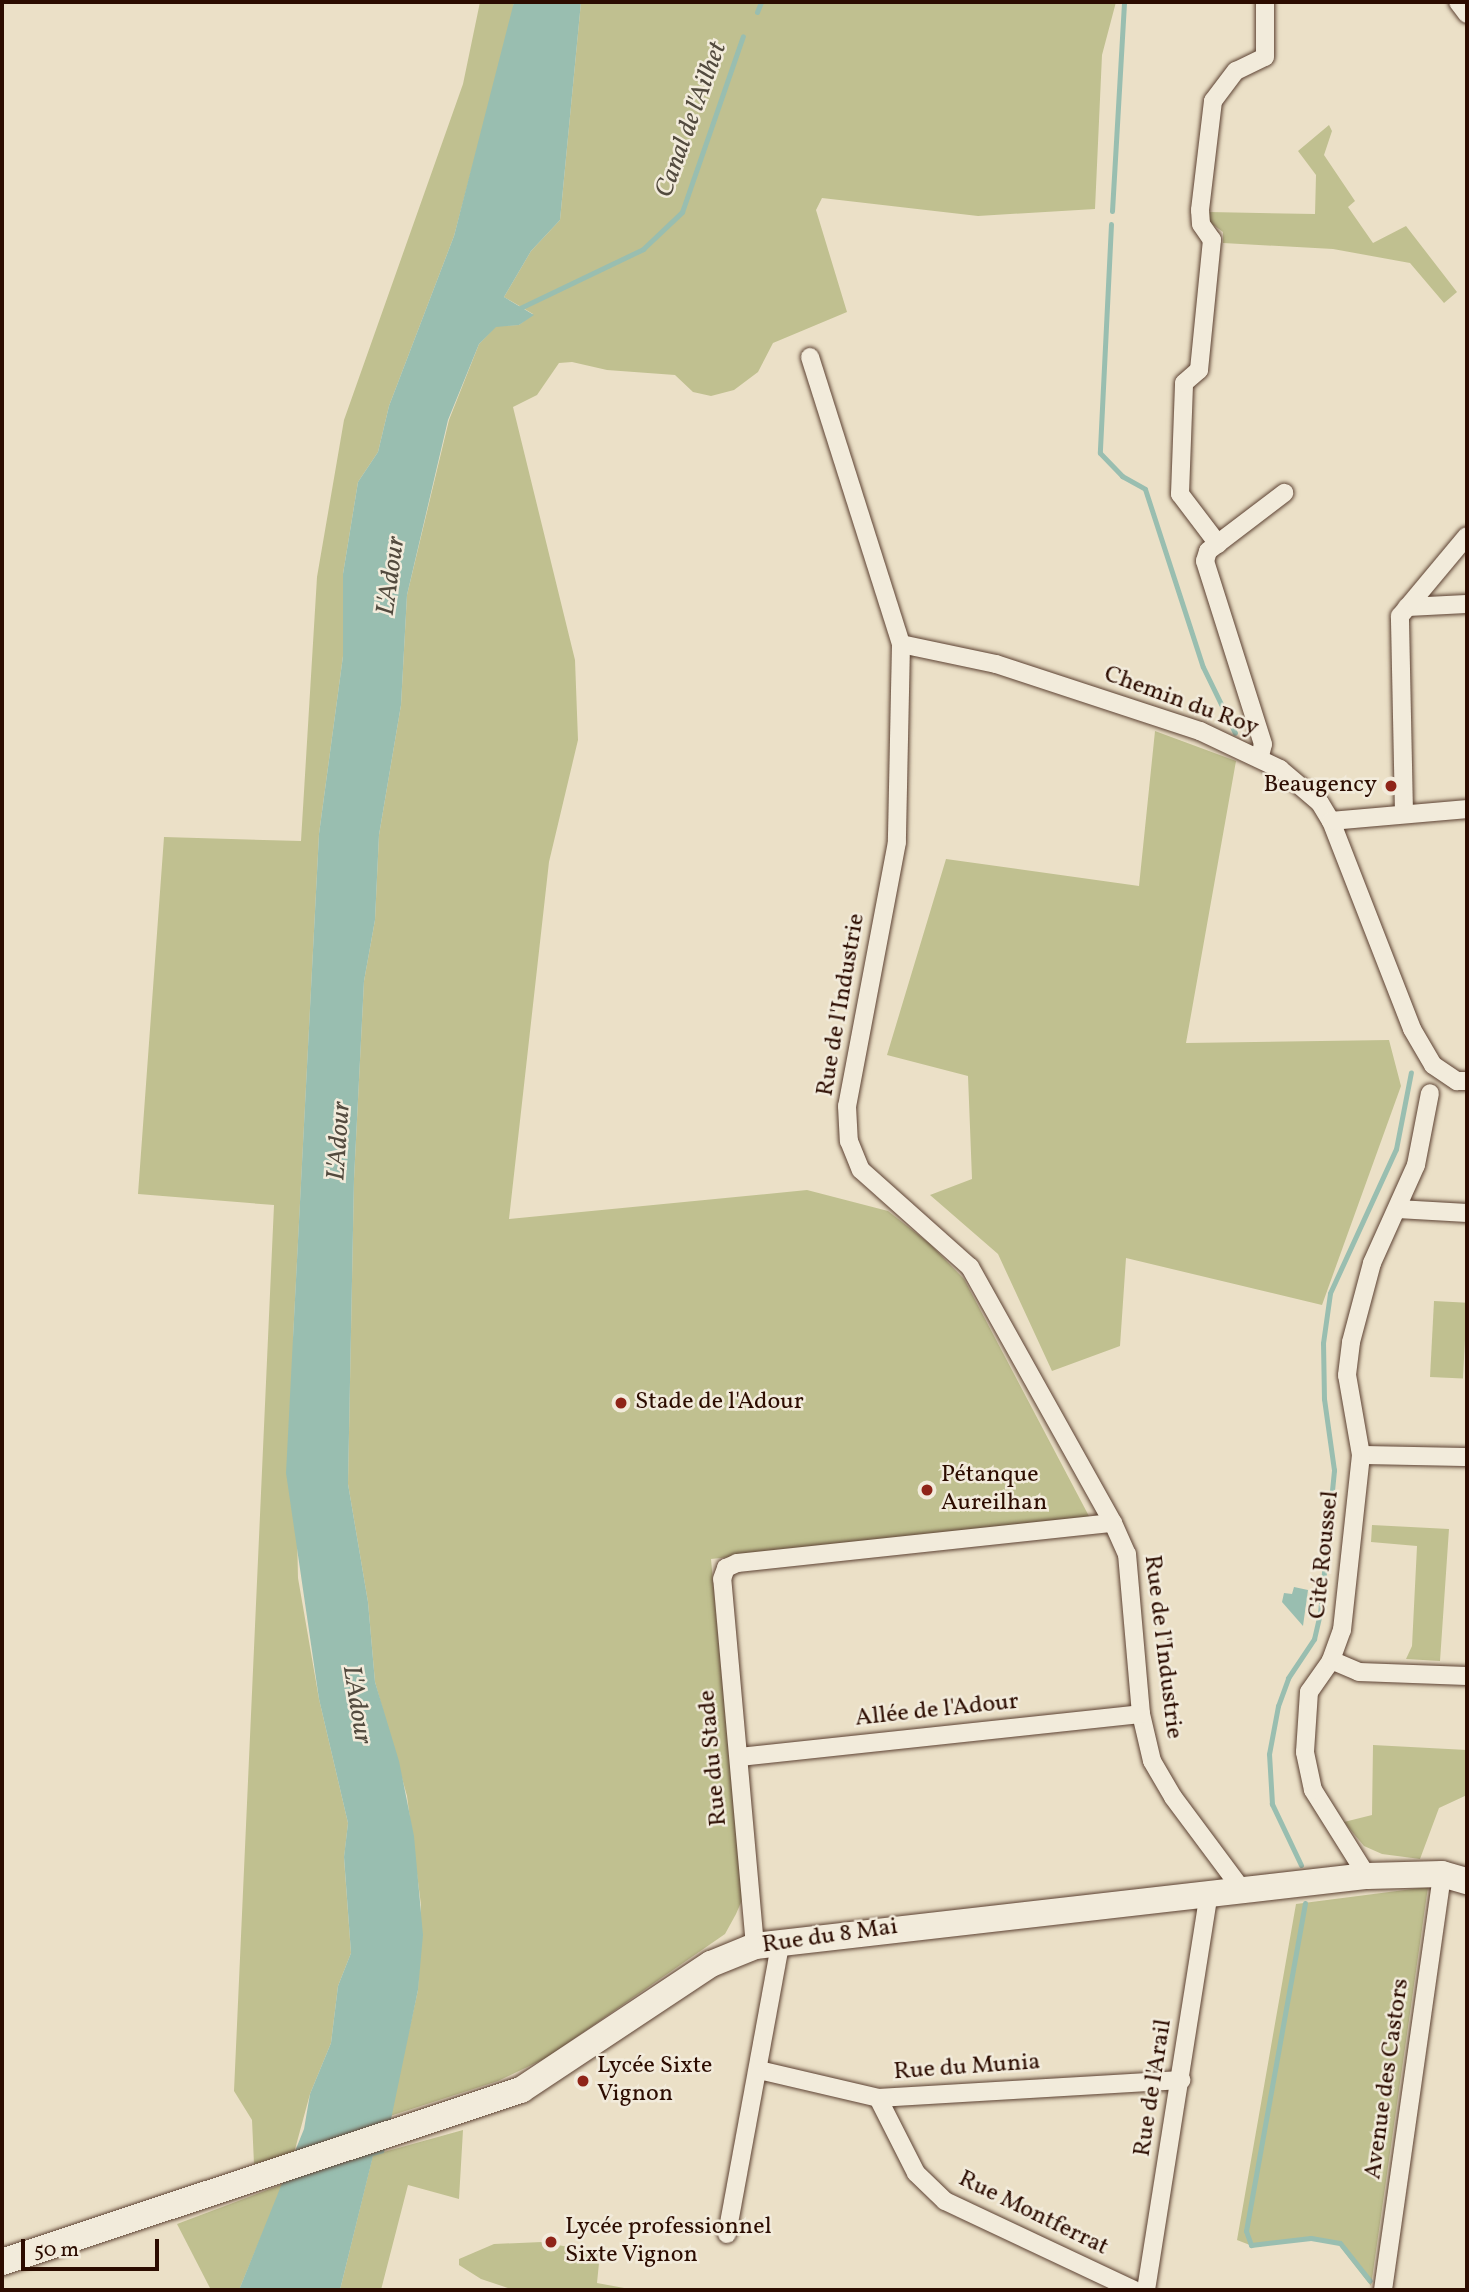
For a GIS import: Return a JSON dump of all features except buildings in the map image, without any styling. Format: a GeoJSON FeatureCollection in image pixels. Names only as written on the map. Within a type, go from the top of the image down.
{"type":"FeatureCollection","features":[{"type":"Feature","properties":{"kind":"street"},"geometry":{"type":"LineString","coordinates":[[1218,544],[1180,494],[1184,383],[1199,370],[1212,240],[1201,224],[1200,211],[1213,101],[1236,71],[1265,57],[1265,2]]}},
{"type":"Feature","properties":{"kind":"street"},"geometry":{"type":"LineString","coordinates":[[1458,2],[1467,14]]}},
{"type":"Feature","properties":{"kind":"street","name":"Rue de l'Industrie"},"geometry":{"type":"LineString","coordinates":[[810,358],[901,644],[897,842],[847,1106],[849,1141],[861,1170],[970,1267],[1113,1523],[1127,1554],[1141,1714],[1152,1760],[1173,1797],[1243,1891]]}},
{"type":"Feature","properties":{"kind":"street"},"geometry":{"type":"LineString","coordinates":[[1260,756],[1263,744],[1206,570],[1208,551],[1284,494]]}},
{"type":"Feature","properties":{"kind":"street"},"geometry":{"type":"LineString","coordinates":[[1404,812],[1400,616],[1467,536]]}},
{"type":"Feature","properties":{"kind":"street"},"geometry":{"type":"LineString","coordinates":[[1407,607],[1467,604]]}},
{"type":"Feature","properties":{"kind":"street","name":"Chemin du Roy"},"geometry":{"type":"LineString","coordinates":[[901,644],[996,664],[1200,731],[1260,756],[1320,803],[1331,821],[1412,1030],[1433,1065],[1457,1081],[1467,1081]]}},
{"type":"Feature","properties":{"kind":"street"},"geometry":{"type":"LineString","coordinates":[[1331,821],[1404,812],[1467,809]]}},
{"type":"Feature","properties":{"kind":"street","name":"Cité Roussel"},"geometry":{"type":"LineString","coordinates":[[1367,1876],[1313,1790],[1306,1752],[1309,1692],[1331,1660],[1342,1630],[1362,1455],[1347,1375],[1351,1342],[1373,1263],[1416,1165],[1430,1093]]}},
{"type":"Feature","properties":{"kind":"street"},"geometry":{"type":"LineString","coordinates":[[1398,1209],[1467,1213]]}},
{"type":"Feature","properties":{"kind":"street"},"geometry":{"type":"LineString","coordinates":[[1362,1455],[1467,1457]]}},
{"type":"Feature","properties":{"kind":"street","name":"Rue du Stade"},"geometry":{"type":"LineString","coordinates":[[755,1945],[722,1578],[726,1568],[737,1563],[1113,1523]]}},
{"type":"Feature","properties":{"kind":"street"},"geometry":{"type":"LineString","coordinates":[[1331,1660],[1359,1672],[1467,1676]]}},
{"type":"Feature","properties":{"kind":"street","name":"Allée de l'Adour"},"geometry":{"type":"LineString","coordinates":[[739,1757],[1141,1714]]}},
{"type":"Feature","properties":{"kind":"street","name":"Rue du 8 Mai"},"geometry":{"type":"LineString","coordinates":[[2,2262],[521,2090],[711,1965],[755,1945],[1367,1876],[1455,1877]]}},
{"type":"Feature","properties":{"kind":"street","name":"Avenue des Castors"},"geometry":{"type":"LineString","coordinates":[[1383,2290],[1455,1877]]}},
{"type":"Feature","properties":{"kind":"street","name":"Rue de l'Arail"},"geometry":{"type":"LineString","coordinates":[[1146,2290],[1209,1894]]}},
{"type":"Feature","properties":{"kind":"street"},"geometry":{"type":"LineString","coordinates":[[727,2234],[781,1940]]}},
{"type":"Feature","properties":{"kind":"street","name":"Rue du Munia"},"geometry":{"type":"LineString","coordinates":[[759,2070],[878,2098],[1181,2080]]}},
{"type":"Feature","properties":{"kind":"street","name":"Rue Montferrat"},"geometry":{"type":"LineString","coordinates":[[878,2098],[916,2173],[945,2201],[1134,2290]]}},
{"type":"Feature","properties":{"kind":"shaded area"},"geometry":{"type":"Polygon","coordinates":[[[480,2],[514,2],[511,21],[454,236],[389,406],[378,452],[358,482],[343,574],[343,656],[319,834],[293,1339],[298,1578],[319,1699],[348,1823],[344,1858],[351,1953],[338,1986],[331,2043],[310,2094],[294,2153],[254,2164],[252,2120],[234,2091],[274,1205],[138,1194],[164,837],[301,841],[317,577],[344,420],[463,84],[480,2]]]}},
{"type":"Feature","properties":{"kind":"shaded area"},"geometry":{"type":"Polygon","coordinates":[[[581,2],[1116,2],[1102,55],[1095,209],[978,216],[822,198],[816,210],[847,312],[773,343],[758,372],[734,390],[711,396],[693,392],[675,375],[607,370],[572,362],[559,363],[537,395],[513,407],[575,660],[578,740],[549,862],[509,1219],[807,1190],[888,1211],[930,1244],[964,1279],[1091,1520],[711,1559],[742,1900],[725,1934],[546,2058],[498,2081],[390,2116],[418,1990],[421,1905],[407,1796],[375,1682],[368,1602],[348,1484],[354,1179],[364,981],[375,920],[379,835],[401,705],[407,595],[449,420],[479,344],[496,326],[519,325],[533,314],[504,297],[531,251],[560,220],[581,2]]]}},
{"type":"Feature","properties":{"kind":"shaded area"},"geometry":{"type":"Polygon","coordinates":[[[1329,125],[1332,131],[1324,155],[1355,201],[1348,207],[1373,243],[1406,226],[1457,292],[1444,303],[1410,263],[1333,249],[1223,243],[1223,232],[1208,221],[1209,212],[1315,214],[1316,175],[1298,151],[1329,125]]]}},
{"type":"Feature","properties":{"kind":"shaded area"},"geometry":{"type":"Polygon","coordinates":[[[1155,731],[1236,761],[1186,1043],[1389,1040],[1401,1086],[1322,1305],[1126,1258],[1120,1346],[1052,1371],[998,1254],[930,1195],[972,1179],[968,1076],[887,1055],[946,859],[1139,886],[1155,731]]]}},
{"type":"Feature","properties":{"kind":"shaded area"},"geometry":{"type":"Polygon","coordinates":[[[1434,1301],[1467,1303],[1463,1379],[1430,1377],[1434,1301]]]}},
{"type":"Feature","properties":{"kind":"shaded area"},"geometry":{"type":"Polygon","coordinates":[[[1372,1525],[1449,1529],[1440,1661],[1406,1659],[1412,1646],[1417,1546],[1371,1542],[1372,1525]]]}},
{"type":"Feature","properties":{"kind":"shaded area"},"geometry":{"type":"Polygon","coordinates":[[[1373,1745],[1467,1750],[1467,1795],[1439,1808],[1420,1859],[1382,1854],[1364,1846],[1344,1822],[1372,1815],[1373,1745]]]}},
{"type":"Feature","properties":{"kind":"shaded area"},"geometry":{"type":"Polygon","coordinates":[[[1428,1887],[1371,2286],[1339,2245],[1310,2240],[1255,2247],[1237,2240],[1296,1904],[1428,1887]]]}},
{"type":"Feature","properties":{"kind":"shaded area"},"geometry":{"type":"Polygon","coordinates":[[[463,2130],[459,2199],[408,2185],[381,2290],[340,2290],[373,2155],[463,2130]]]}},
{"type":"Feature","properties":{"kind":"shaded area"},"geometry":{"type":"Polygon","coordinates":[[[283,2184],[239,2290],[211,2290],[177,2224],[283,2184]]]}},
{"type":"Feature","properties":{"kind":"shaded area"},"geometry":{"type":"Polygon","coordinates":[[[542,2242],[600,2253],[597,2283],[635,2290],[514,2290],[481,2279],[459,2265],[459,2259],[494,2244],[542,2242]]]}},
{"type":"Feature","properties":{"kind":"water","name":"L'Adour"},"geometry":{"type":"Polygon","coordinates":[[[514,2],[581,2],[560,220],[531,251],[504,297],[534,315],[519,325],[496,327],[479,344],[448,420],[407,595],[401,705],[379,835],[375,920],[364,981],[354,1179],[348,1484],[368,1602],[375,1682],[399,1761],[414,1836],[423,1935],[418,1990],[384,2153],[373,2156],[340,2290],[239,2290],[304,2129],[310,2094],[331,2043],[338,1986],[351,1953],[344,1857],[348,1823],[319,1699],[286,1473],[319,834],[343,656],[343,574],[358,482],[378,452],[389,406],[454,236],[514,2]]]}},
{"type":"Feature","properties":{"kind":"water"},"geometry":{"type":"Polygon","coordinates":[[[1294,1587],[1308,1590],[1303,1626],[1282,1602],[1284,1593],[1292,1594],[1294,1587]]]}},
{"type":"Feature","properties":{"kind":"waterway","name":"Canal de l'Ailhet"},"geometry":{"type":"LineString","coordinates":[[757,12],[761,2]]}},
{"type":"Feature","properties":{"kind":"waterway"},"geometry":{"type":"LineString","coordinates":[[1112,211],[1124,2]]}},
{"type":"Feature","properties":{"kind":"waterway","name":"Canal de l'Ailhet"},"geometry":{"type":"LineString","coordinates":[[518,309],[643,249],[682,212],[743,36]]}},
{"type":"Feature","properties":{"kind":"waterway"},"geometry":{"type":"LineString","coordinates":[[1111,224],[1100,453],[1122,476],[1145,489],[1203,667],[1235,733]]}},
{"type":"Feature","properties":{"kind":"waterway"},"geometry":{"type":"LineString","coordinates":[[1301,1865],[1272,1804],[1269,1754],[1278,1706],[1288,1678],[1314,1639],[1320,1613],[1334,1470],[1324,1399],[1323,1343],[1330,1293],[1396,1149],[1411,1072]]}},
{"type":"Feature","properties":{"kind":"waterway"},"geometry":{"type":"LineString","coordinates":[[1305,1903],[1246,2231],[1251,2245],[1311,2238],[1340,2243],[1370,2281]]}},
{"type":"Feature","properties":{"kind":"place","name":"Beaugency"},"geometry":{"type":"Point","coordinates":[1391,786]}},
{"type":"Feature","properties":{"kind":"place","name":"Stade de l'Adour"},"geometry":{"type":"Point","coordinates":[621,1403]}},
{"type":"Feature","properties":{"kind":"place","name":"Pétanque Aureilhan"},"geometry":{"type":"Point","coordinates":[927,1490]}},
{"type":"Feature","properties":{"kind":"place","name":"Lycée Sixte Vignon"},"geometry":{"type":"Point","coordinates":[583,2081]}},
{"type":"Feature","properties":{"kind":"place","name":"Lycée professionnel Sixte Vignon"},"geometry":{"type":"Point","coordinates":[551,2242]}}]}
